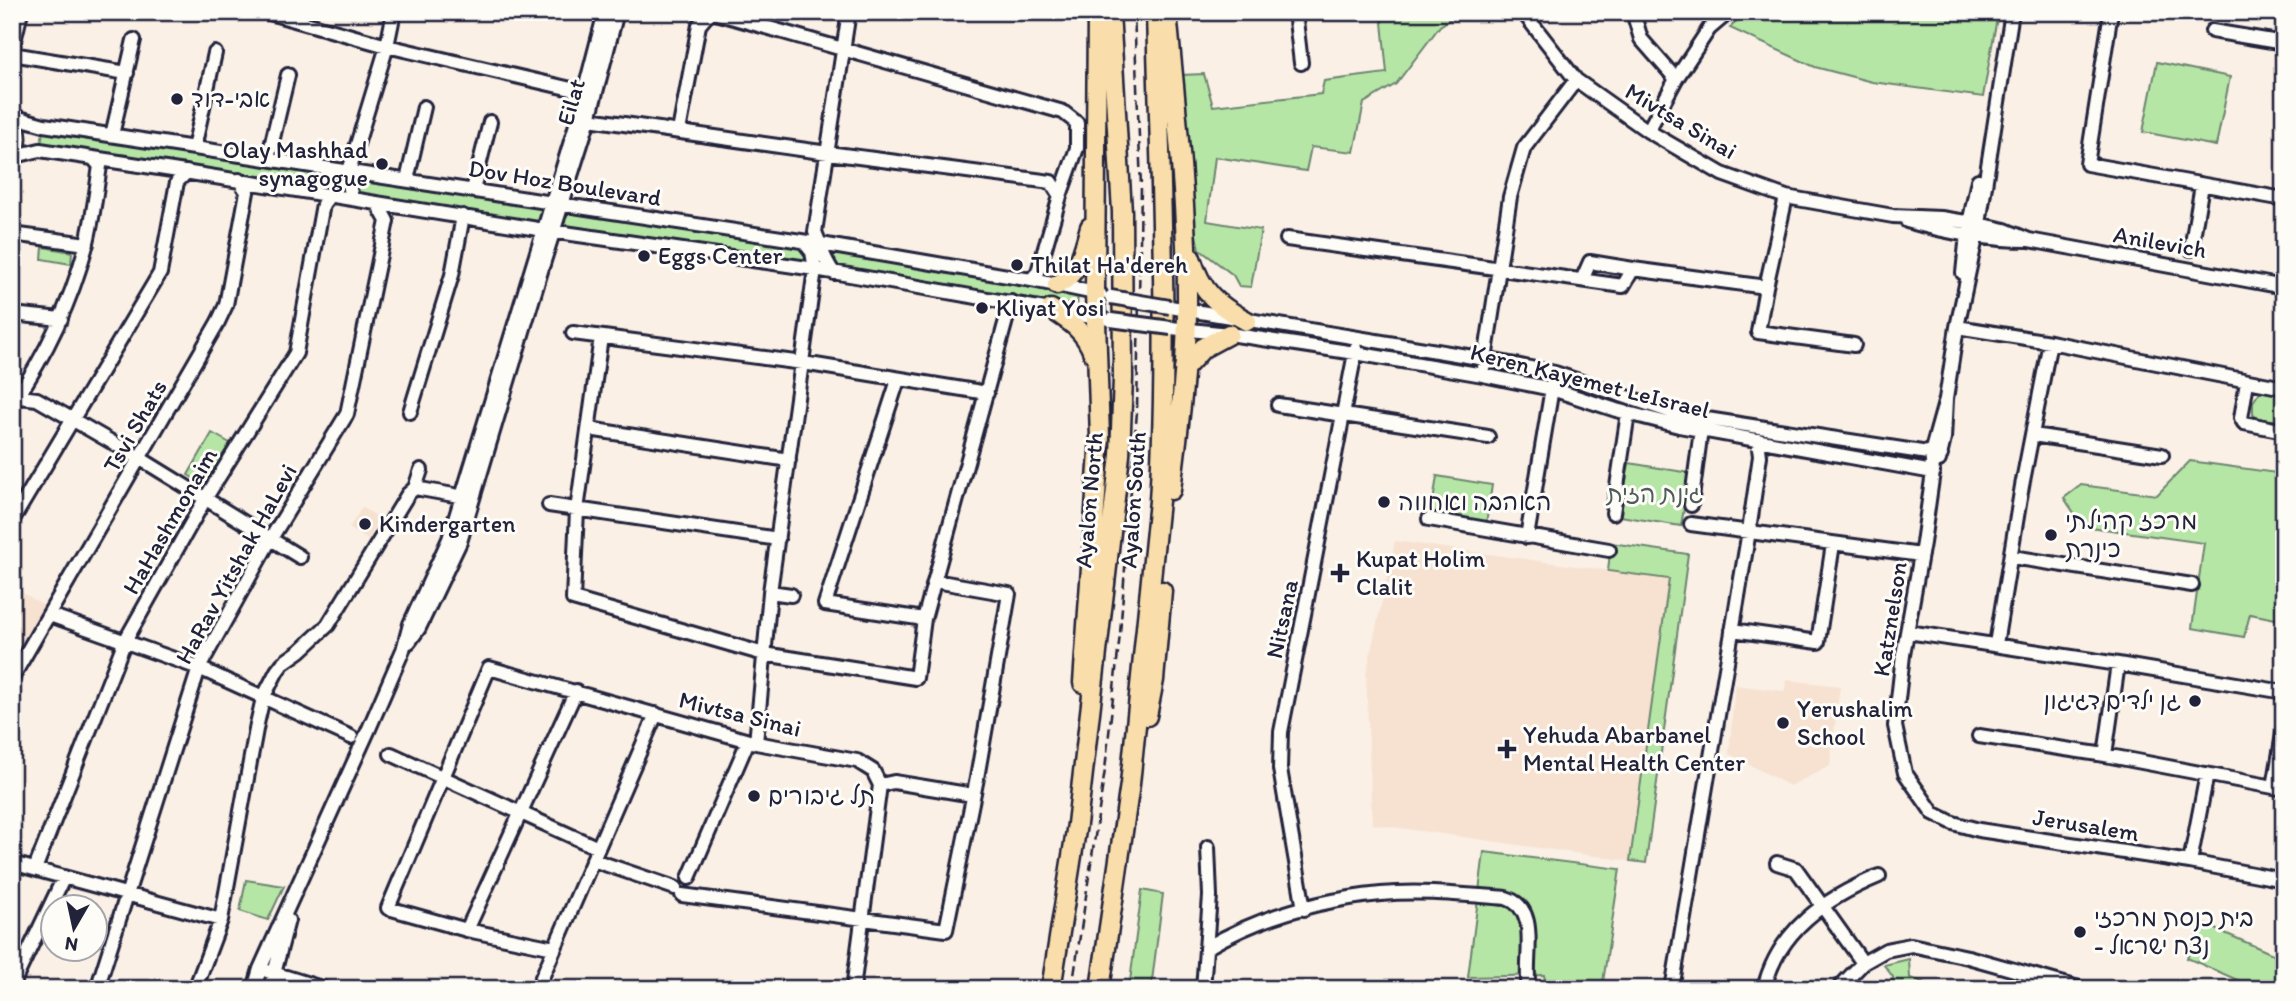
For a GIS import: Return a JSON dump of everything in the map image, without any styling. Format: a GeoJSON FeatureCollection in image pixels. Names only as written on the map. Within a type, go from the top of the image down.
{"type":"FeatureCollection","features":[{"type":"Feature","properties":{"kind":"highway"},"geometry":{"type":"LineString","coordinates":[[1076,824],[1100,437],[1098,365],[1103,295],[1097,204],[1097,12]]}},
{"type":"Feature","properties":{"kind":"highway","name":"Ayalon North"},"geometry":{"type":"LineString","coordinates":[[1051,989],[1076,824],[1120,455],[1123,391],[1122,212],[1110,12]]}},
{"type":"Feature","properties":{"kind":"highway","name":"Ayalon South"},"geometry":{"type":"LineString","coordinates":[[1100,989],[1130,784],[1162,455],[1162,280],[1156,12]]}},
{"type":"Feature","properties":{"kind":"highway"},"geometry":{"type":"LineString","coordinates":[[1130,784],[1154,680],[1184,369],[1178,309],[1185,239],[1167,12]]}},
{"type":"Feature","properties":{"kind":"highway"},"geometry":{"type":"LineString","coordinates":[[1043,280],[1067,280],[1081,261],[1097,204]]}},
{"type":"Feature","properties":{"kind":"highway"},"geometry":{"type":"LineString","coordinates":[[1185,239],[1205,291],[1227,310],[1247,321]]}},
{"type":"Feature","properties":{"kind":"highway"},"geometry":{"type":"LineString","coordinates":[[1051,309],[1075,324],[1084,335],[1098,365]]}},
{"type":"Feature","properties":{"kind":"highway"},"geometry":{"type":"LineString","coordinates":[[1184,369],[1203,348],[1229,334]]}},
{"type":"Feature","properties":{"kind":"street"},"geometry":{"type":"LineString","coordinates":[[21,12],[12,52],[127,73]]}},
{"type":"Feature","properties":{"kind":"street"},"geometry":{"type":"LineString","coordinates":[[266,12],[387,46],[584,92],[598,83]]}},
{"type":"Feature","properties":{"kind":"street"},"geometry":{"type":"LineString","coordinates":[[352,198],[349,171],[387,46],[394,12]]}},
{"type":"Feature","properties":{"kind":"street","name":"Eilat"},"geometry":{"type":"LineString","coordinates":[[558,202],[605,12]]}},
{"type":"Feature","properties":{"kind":"street","name":"Eilat"},"geometry":{"type":"LineString","coordinates":[[558,202],[589,119],[617,12]]}},
{"type":"Feature","properties":{"kind":"street"},"geometry":{"type":"LineString","coordinates":[[679,131],[699,25],[712,12],[1063,112],[1077,123],[1077,148],[1060,196],[1043,280]]}},
{"type":"Feature","properties":{"kind":"street"},"geometry":{"type":"LineString","coordinates":[[834,273],[825,262],[818,238],[849,12]]}},
{"type":"Feature","properties":{"kind":"street"},"geometry":{"type":"LineString","coordinates":[[1295,12],[1301,63]]}},
{"type":"Feature","properties":{"kind":"street","name":"Mivtsa Sinai"},"geometry":{"type":"LineString","coordinates":[[1523,12],[1576,80],[1648,131],[1722,174],[1786,197],[1893,216],[1923,225],[1973,229]]}},
{"type":"Feature","properties":{"kind":"street"},"geometry":{"type":"LineString","coordinates":[[1633,12],[1641,39],[1676,79]]}},
{"type":"Feature","properties":{"kind":"street"},"geometry":{"type":"LineString","coordinates":[[1648,131],[1676,79],[1709,29],[1729,12]]}},
{"type":"Feature","properties":{"kind":"street","name":"Katznelson"},"geometry":{"type":"LineString","coordinates":[[1905,773],[1895,726],[1908,632],[1973,229],[1994,126],[2012,12]]}},
{"type":"Feature","properties":{"kind":"street"},"geometry":{"type":"LineString","coordinates":[[2111,12],[2087,164],[2284,199]]}},
{"type":"Feature","properties":{"kind":"street"},"geometry":{"type":"LineString","coordinates":[[2212,31],[2284,43]]}},
{"type":"Feature","properties":{"kind":"street"},"geometry":{"type":"LineString","coordinates":[[112,135],[134,40]]}},
{"type":"Feature","properties":{"kind":"street"},"geometry":{"type":"LineString","coordinates":[[194,148],[215,52]]}},
{"type":"Feature","properties":{"kind":"street"},"geometry":{"type":"LineString","coordinates":[[268,159],[288,75]]}},
{"type":"Feature","properties":{"kind":"street"},"geometry":{"type":"LineString","coordinates":[[1483,375],[1510,197],[1524,148],[1576,80]]}},
{"type":"Feature","properties":{"kind":"street"},"geometry":{"type":"LineString","coordinates":[[407,180],[424,107]]}},
{"type":"Feature","properties":{"kind":"street"},"geometry":{"type":"LineString","coordinates":[[12,116],[20,139],[13,157]]}},
{"type":"Feature","properties":{"kind":"street","name":"Dov Hoz Boulevard"},"geometry":{"type":"LineString","coordinates":[[12,116],[44,125],[558,202],[804,242],[818,238],[1043,280],[1178,309]]}},
{"type":"Feature","properties":{"kind":"street"},"geometry":{"type":"LineString","coordinates":[[575,128],[589,119],[1051,182],[1067,178]]}},
{"type":"Feature","properties":{"kind":"street"},"geometry":{"type":"LineString","coordinates":[[473,190],[489,122]]}},
{"type":"Feature","properties":{"kind":"street","name":"Dov Hoz Boulevard"},"geometry":{"type":"LineString","coordinates":[[13,157],[40,150],[549,231],[816,269],[1103,319]]}},
{"type":"Feature","properties":{"kind":"street"},"geometry":{"type":"LineString","coordinates":[[14,399],[61,319],[87,244],[100,166],[93,158]]}},
{"type":"Feature","properties":{"kind":"street"},"geometry":{"type":"LineString","coordinates":[[12,521],[160,273],[177,182],[187,172]]}},
{"type":"Feature","properties":{"kind":"street","name":"Tsvi Shats"},"geometry":{"type":"LineString","coordinates":[[12,678],[141,459],[226,305],[247,192],[239,180]]}},
{"type":"Feature","properties":{"kind":"street"},"geometry":{"type":"LineString","coordinates":[[1051,182],[1060,196]]}},
{"type":"Feature","properties":{"kind":"street"},"geometry":{"type":"LineString","coordinates":[[2191,249],[2202,185]]}},
{"type":"Feature","properties":{"kind":"street","name":"HaHashmonaim"},"geometry":{"type":"LineString","coordinates":[[35,869],[124,643],[205,499],[296,353],[323,204],[330,195]]}},
{"type":"Feature","properties":{"kind":"street"},"geometry":{"type":"LineString","coordinates":[[1786,197],[1758,332],[1854,345]]}},
{"type":"Feature","properties":{"kind":"street"},"geometry":{"type":"LineString","coordinates":[[468,497],[558,202]]}},
{"type":"Feature","properties":{"kind":"street","name":"HaRav Yitshak HaLevi"},"geometry":{"type":"LineString","coordinates":[[97,989],[199,668],[270,540],[347,414],[387,221],[377,203]]}},
{"type":"Feature","properties":{"kind":"street"},"geometry":{"type":"LineString","coordinates":[[410,412],[452,275],[463,216]]}},
{"type":"Feature","properties":{"kind":"street"},"geometry":{"type":"LineString","coordinates":[[521,226],[533,236],[535,258]]}},
{"type":"Feature","properties":{"kind":"street","name":"Anilevich"},"geometry":{"type":"LineString","coordinates":[[1973,229],[2011,240],[2029,240],[2284,287]]}},
{"type":"Feature","properties":{"kind":"street"},"geometry":{"type":"LineString","coordinates":[[254,989],[260,969],[403,650],[419,628],[460,542],[468,497],[535,258],[549,231]]}},
{"type":"Feature","properties":{"kind":"street"},"geometry":{"type":"LineString","coordinates":[[12,234],[87,244]]}},
{"type":"Feature","properties":{"kind":"street"},"geometry":{"type":"LineString","coordinates":[[1287,239],[1623,286],[1633,269]]}},
{"type":"Feature","properties":{"kind":"street"},"geometry":{"type":"LineString","coordinates":[[689,878],[752,742],[770,592],[816,269],[812,253],[804,242]]}},
{"type":"Feature","properties":{"kind":"street"},"geometry":{"type":"LineString","coordinates":[[1582,281],[1590,262],[1766,286]]}},
{"type":"Feature","properties":{"kind":"street"},"geometry":{"type":"LineString","coordinates":[[601,337],[578,510],[572,599],[764,654],[916,678],[925,619],[1011,302]]}},
{"type":"Feature","properties":{"kind":"street","name":"Keren Kayemet LeIsrael"},"geometry":{"type":"LineString","coordinates":[[1178,309],[1555,373],[1681,415],[1936,454]]}},
{"type":"Feature","properties":{"kind":"street"},"geometry":{"type":"LineString","coordinates":[[12,314],[61,319]]}},
{"type":"Feature","properties":{"kind":"street","name":"Keren Kayemet LeIsrael"},"geometry":{"type":"LineString","coordinates":[[1103,319],[1229,334],[1483,375],[1552,389],[1628,413],[1701,430],[1933,472]]}},
{"type":"Feature","properties":{"kind":"street"},"geometry":{"type":"LineString","coordinates":[[1957,327],[2050,342],[2284,388]]}},
{"type":"Feature","properties":{"kind":"street"},"geometry":{"type":"LineString","coordinates":[[573,333],[803,363],[987,393]]}},
{"type":"Feature","properties":{"kind":"street","name":"Nitsana"},"geometry":{"type":"LineString","coordinates":[[1304,909],[1280,769],[1281,732],[1358,338]]}},
{"type":"Feature","properties":{"kind":"street"},"geometry":{"type":"LineString","coordinates":[[1996,644],[2050,342]]}},
{"type":"Feature","properties":{"kind":"street"},"geometry":{"type":"LineString","coordinates":[[1527,537],[1555,373]]}},
{"type":"Feature","properties":{"kind":"street"},"geometry":{"type":"LineString","coordinates":[[898,380],[825,604],[925,619]]}},
{"type":"Feature","properties":{"kind":"street"},"geometry":{"type":"LineString","coordinates":[[2247,382],[2241,418],[2244,424],[2284,431]]}},
{"type":"Feature","properties":{"kind":"street"},"geometry":{"type":"LineString","coordinates":[[14,399],[37,399],[141,459],[300,557]]}},
{"type":"Feature","properties":{"kind":"street","name":"Katznelson"},"geometry":{"type":"LineString","coordinates":[[1936,454],[1938,425],[1946,400]]}},
{"type":"Feature","properties":{"kind":"street"},"geometry":{"type":"LineString","coordinates":[[1278,405],[1488,437]]}},
{"type":"Feature","properties":{"kind":"street"},"geometry":{"type":"LineString","coordinates":[[1613,513],[1628,413]]}},
{"type":"Feature","properties":{"kind":"street"},"geometry":{"type":"LineString","coordinates":[[1905,449],[1922,442],[1938,425]]}},
{"type":"Feature","properties":{"kind":"street"},"geometry":{"type":"LineString","coordinates":[[589,429],[789,460]]}},
{"type":"Feature","properties":{"kind":"street"},"geometry":{"type":"LineString","coordinates":[[1692,505],[1701,430]]}},
{"type":"Feature","properties":{"kind":"street"},"geometry":{"type":"LineString","coordinates":[[2033,435],[2162,455]]}},
{"type":"Feature","properties":{"kind":"street"},"geometry":{"type":"LineString","coordinates":[[1672,989],[1749,531],[1760,456],[1758,440]]}},
{"type":"Feature","properties":{"kind":"street"},"geometry":{"type":"LineString","coordinates":[[195,989],[220,920],[263,698],[283,663],[328,625],[408,494],[415,488],[421,470]]}},
{"type":"Feature","properties":{"kind":"street"},"geometry":{"type":"LineString","coordinates":[[415,488],[468,497]]}},
{"type":"Feature","properties":{"kind":"street"},"geometry":{"type":"LineString","coordinates":[[549,505],[778,539]]}},
{"type":"Feature","properties":{"kind":"street"},"geometry":{"type":"LineString","coordinates":[[1429,519],[1609,550]]}},
{"type":"Feature","properties":{"kind":"street"},"geometry":{"type":"LineString","coordinates":[[1691,524],[1921,555]]}},
{"type":"Feature","properties":{"kind":"street"},"geometry":{"type":"LineString","coordinates":[[1732,630],[1818,642],[1833,544]]}},
{"type":"Feature","properties":{"kind":"street"},"geometry":{"type":"LineString","coordinates":[[2012,556],[2192,585]]}},
{"type":"Feature","properties":{"kind":"street"},"geometry":{"type":"LineString","coordinates":[[391,754],[521,813],[595,854],[679,891],[946,930],[1009,594],[935,581]]}},
{"type":"Feature","properties":{"kind":"street"},"geometry":{"type":"LineString","coordinates":[[770,592],[791,595]]}},
{"type":"Feature","properties":{"kind":"street"},"geometry":{"type":"LineString","coordinates":[[50,615],[199,668],[351,737]]}},
{"type":"Feature","properties":{"kind":"street"},"geometry":{"type":"LineString","coordinates":[[1908,632],[2284,692]]}},
{"type":"Feature","properties":{"kind":"street"},"geometry":{"type":"LineString","coordinates":[[2105,755],[2118,664]]}},
{"type":"Feature","properties":{"kind":"street","name":"Mivtsa Sinai"},"geometry":{"type":"LineString","coordinates":[[442,776],[489,668],[752,742],[857,761],[873,771],[880,786]]}},
{"type":"Feature","properties":{"kind":"street"},"geometry":{"type":"LineString","coordinates":[[467,930],[576,691]]}},
{"type":"Feature","properties":{"kind":"street"},"geometry":{"type":"LineString","coordinates":[[537,989],[656,714]]}},
{"type":"Feature","properties":{"kind":"street"},"geometry":{"type":"LineString","coordinates":[[1979,736],[2105,755],[2279,788],[2284,728]]}},
{"type":"Feature","properties":{"kind":"street","name":"Jerusalem"},"geometry":{"type":"LineString","coordinates":[[1905,773],[1933,813],[1953,823],[1979,830],[2190,862],[2284,880]]}},
{"type":"Feature","properties":{"kind":"street"},"geometry":{"type":"LineString","coordinates":[[2190,862],[2207,774]]}},
{"type":"Feature","properties":{"kind":"street"},"geometry":{"type":"LineString","coordinates":[[442,776],[388,908],[467,930],[554,948]]}},
{"type":"Feature","properties":{"kind":"street"},"geometry":{"type":"LineString","coordinates":[[853,989],[880,786],[894,782],[973,795]]}},
{"type":"Feature","properties":{"kind":"street"},"geometry":{"type":"LineString","coordinates":[[1203,989],[1210,896],[1208,847]]}},
{"type":"Feature","properties":{"kind":"street"},"geometry":{"type":"LineString","coordinates":[[12,863],[220,920]]}},
{"type":"Feature","properties":{"kind":"street"},"geometry":{"type":"LineString","coordinates":[[1777,863],[1796,869],[1863,963]]}},
{"type":"Feature","properties":{"kind":"street"},"geometry":{"type":"LineString","coordinates":[[1764,989],[1768,972],[1785,940],[1823,904],[1879,876]]}},
{"type":"Feature","properties":{"kind":"street"},"geometry":{"type":"LineString","coordinates":[[12,986],[64,877]]}},
{"type":"Feature","properties":{"kind":"street"},"geometry":{"type":"LineString","coordinates":[[270,989],[294,893]]}},
{"type":"Feature","properties":{"kind":"street"},"geometry":{"type":"LineString","coordinates":[[1206,948],[1237,930],[1304,909],[1384,894],[1506,898],[1524,908],[1527,922],[1529,989]]}},
{"type":"Feature","properties":{"kind":"street"},"geometry":{"type":"LineString","coordinates":[[1838,989],[1863,963],[1886,950],[1911,945],[1968,957],[2047,984],[2081,989]]}},
{"type":"Feature","properties":{"kind":"street"},"geometry":{"type":"LineString","coordinates":[[260,969],[325,989]]}},
{"type":"Feature","properties":{"kind":"shaded area","name":"Kindergarten"},"geometry":{"type":"Polygon","coordinates":[[[362,507],[381,519],[368,540],[349,528],[362,507]]]}},
{"type":"Feature","properties":{"kind":"shaded area","name":"Yehuda Abarbanel Mental Health Center"},"geometry":{"type":"Polygon","coordinates":[[[1395,541],[1669,579],[1630,861],[1372,824],[1366,674],[1395,541]]]}},
{"type":"Feature","properties":{"kind":"shaded area"},"geometry":{"type":"Polygon","coordinates":[[[12,586],[49,609],[12,669],[12,586]]]}},
{"type":"Feature","properties":{"kind":"shaded area","name":"Yerushalim School"},"geometry":{"type":"Polygon","coordinates":[[[1787,680],[1840,686],[1830,766],[1790,786],[1729,754],[1735,685],[1784,691],[1787,680]]]}},
{"type":"Feature","properties":{"kind":"green space"},"geometry":{"type":"Polygon","coordinates":[[[1381,12],[1461,12],[1440,26],[1396,84],[1364,103],[1354,152],[1311,147],[1306,171],[1215,157],[1207,221],[1261,230],[1251,287],[1239,286],[1233,275],[1199,249],[1193,222],[1181,75],[1204,74],[1213,106],[1321,94],[1324,81],[1387,73],[1381,12]]]}},
{"type":"Feature","properties":{"kind":"green space"},"geometry":{"type":"Polygon","coordinates":[[[1744,12],[1998,12],[1983,97],[1872,82],[1815,67],[1730,28],[1744,12]]]}},
{"type":"Feature","properties":{"kind":"green space"},"geometry":{"type":"Polygon","coordinates":[[[2157,62],[2230,77],[2216,146],[2143,132],[2157,62]]]}},
{"type":"Feature","properties":{"kind":"green space"},"geometry":{"type":"Polygon","coordinates":[[[44,125],[553,202],[544,230],[40,150],[44,125]]]}},
{"type":"Feature","properties":{"kind":"green space"},"geometry":{"type":"Polygon","coordinates":[[[563,203],[804,242],[815,269],[554,232],[563,203]]]}},
{"type":"Feature","properties":{"kind":"green space"},"geometry":{"type":"Polygon","coordinates":[[[831,246],[1078,289],[1077,313],[834,273],[825,262],[831,246]]]}},
{"type":"Feature","properties":{"kind":"green space"},"geometry":{"type":"Polygon","coordinates":[[[43,247],[72,252],[71,264],[42,259],[43,247]]]}},
{"type":"Feature","properties":{"kind":"green space"},"geometry":{"type":"Polygon","coordinates":[[[2261,390],[2284,394],[2284,421],[2253,415],[2253,402],[2261,390]]]}},
{"type":"Feature","properties":{"kind":"green space"},"geometry":{"type":"Polygon","coordinates":[[[212,433],[230,443],[205,485],[188,475],[212,433]]]}},
{"type":"Feature","properties":{"kind":"green space"},"geometry":{"type":"Polygon","coordinates":[[[2190,461],[2284,474],[2284,604],[2281,620],[2250,614],[2244,637],[2192,628],[2204,543],[2083,526],[2064,498],[2081,485],[2157,495],[2190,461]]]}},
{"type":"Feature","properties":{"kind":"green space","name":"גינת הזית"},"geometry":{"type":"Polygon","coordinates":[[[1629,463],[1690,473],[1681,526],[1620,516],[1629,463]]]}},
{"type":"Feature","properties":{"kind":"green space"},"geometry":{"type":"Polygon","coordinates":[[[1437,476],[1492,485],[1486,524],[1431,515],[1437,476]]]}},
{"type":"Feature","properties":{"kind":"green space"},"geometry":{"type":"Polygon","coordinates":[[[1611,543],[1688,554],[1646,863],[1630,861],[1669,579],[1608,571],[1611,543]]]}},
{"type":"Feature","properties":{"kind":"green space"},"geometry":{"type":"Polygon","coordinates":[[[1484,852],[1620,869],[1602,989],[1547,989],[1544,975],[1468,977],[1484,852]]]}},
{"type":"Feature","properties":{"kind":"green space"},"geometry":{"type":"Polygon","coordinates":[[[246,880],[284,886],[268,920],[240,911],[246,880]]]}},
{"type":"Feature","properties":{"kind":"green space"},"geometry":{"type":"Polygon","coordinates":[[[1142,890],[1163,894],[1151,989],[1129,989],[1142,890]]]}},
{"type":"Feature","properties":{"kind":"green space"},"geometry":{"type":"Polygon","coordinates":[[[2202,923],[2284,959],[2284,974],[2277,989],[2258,989],[2187,958],[2202,923]]]}},
{"type":"Feature","properties":{"kind":"green space"},"geometry":{"type":"Polygon","coordinates":[[[1909,959],[1910,978],[1943,989],[1891,989],[1893,977],[1884,965],[1909,959]]]}},
{"type":"Feature","properties":{"kind":"railway"},"geometry":{"type":"LineString","coordinates":[[1072,989],[1105,770],[1120,634],[1137,411],[1141,186],[1134,12]]}},
{"type":"Feature","properties":{"kind":"place","name":"אבי-דוד"},"geometry":{"type":"Point","coordinates":[177,99]}},
{"type":"Feature","properties":{"kind":"place","name":"Olay Mashhad synagogue"},"geometry":{"type":"Point","coordinates":[382,164]}},
{"type":"Feature","properties":{"kind":"place","name":"Eggs Center"},"geometry":{"type":"Point","coordinates":[644,256]}},
{"type":"Feature","properties":{"kind":"place","name":"Thilat Ha'dereh"},"geometry":{"type":"Point","coordinates":[1017,265]}},
{"type":"Feature","properties":{"kind":"place","name":"Kliyat Yosi"},"geometry":{"type":"Point","coordinates":[982,308]}},
{"type":"Feature","properties":{"kind":"place","name":"האהבה ואחווה"},"geometry":{"type":"Point","coordinates":[1384,502]}},
{"type":"Feature","properties":{"kind":"place","name":"Kindergarten"},"geometry":{"type":"Point","coordinates":[365,524]}},
{"type":"Feature","properties":{"kind":"place","name":"מרכז קהילתי כינרת"},"geometry":{"type":"Point","coordinates":[2051,535]}},
{"type":"Feature","properties":{"kind":"place","name":"Kupat Holim Clalit"},"geometry":{"type":"Point","coordinates":[1340,573]}},
{"type":"Feature","properties":{"kind":"place","name":"גן ילדים דגיגון"},"geometry":{"type":"Point","coordinates":[2195,701]}},
{"type":"Feature","properties":{"kind":"place","name":"Yerushalim School"},"geometry":{"type":"Point","coordinates":[1783,723]}},
{"type":"Feature","properties":{"kind":"place","name":"Yehuda Abarbanel Mental Health Center"},"geometry":{"type":"Point","coordinates":[1507,749]}},
{"type":"Feature","properties":{"kind":"place","name":"תל גיבורים"},"geometry":{"type":"Point","coordinates":[754,796]}},
{"type":"Feature","properties":{"kind":"place","name":"בית כנסת מרכזי - נצח ישראל"},"geometry":{"type":"Point","coordinates":[2080,932]}}]}
